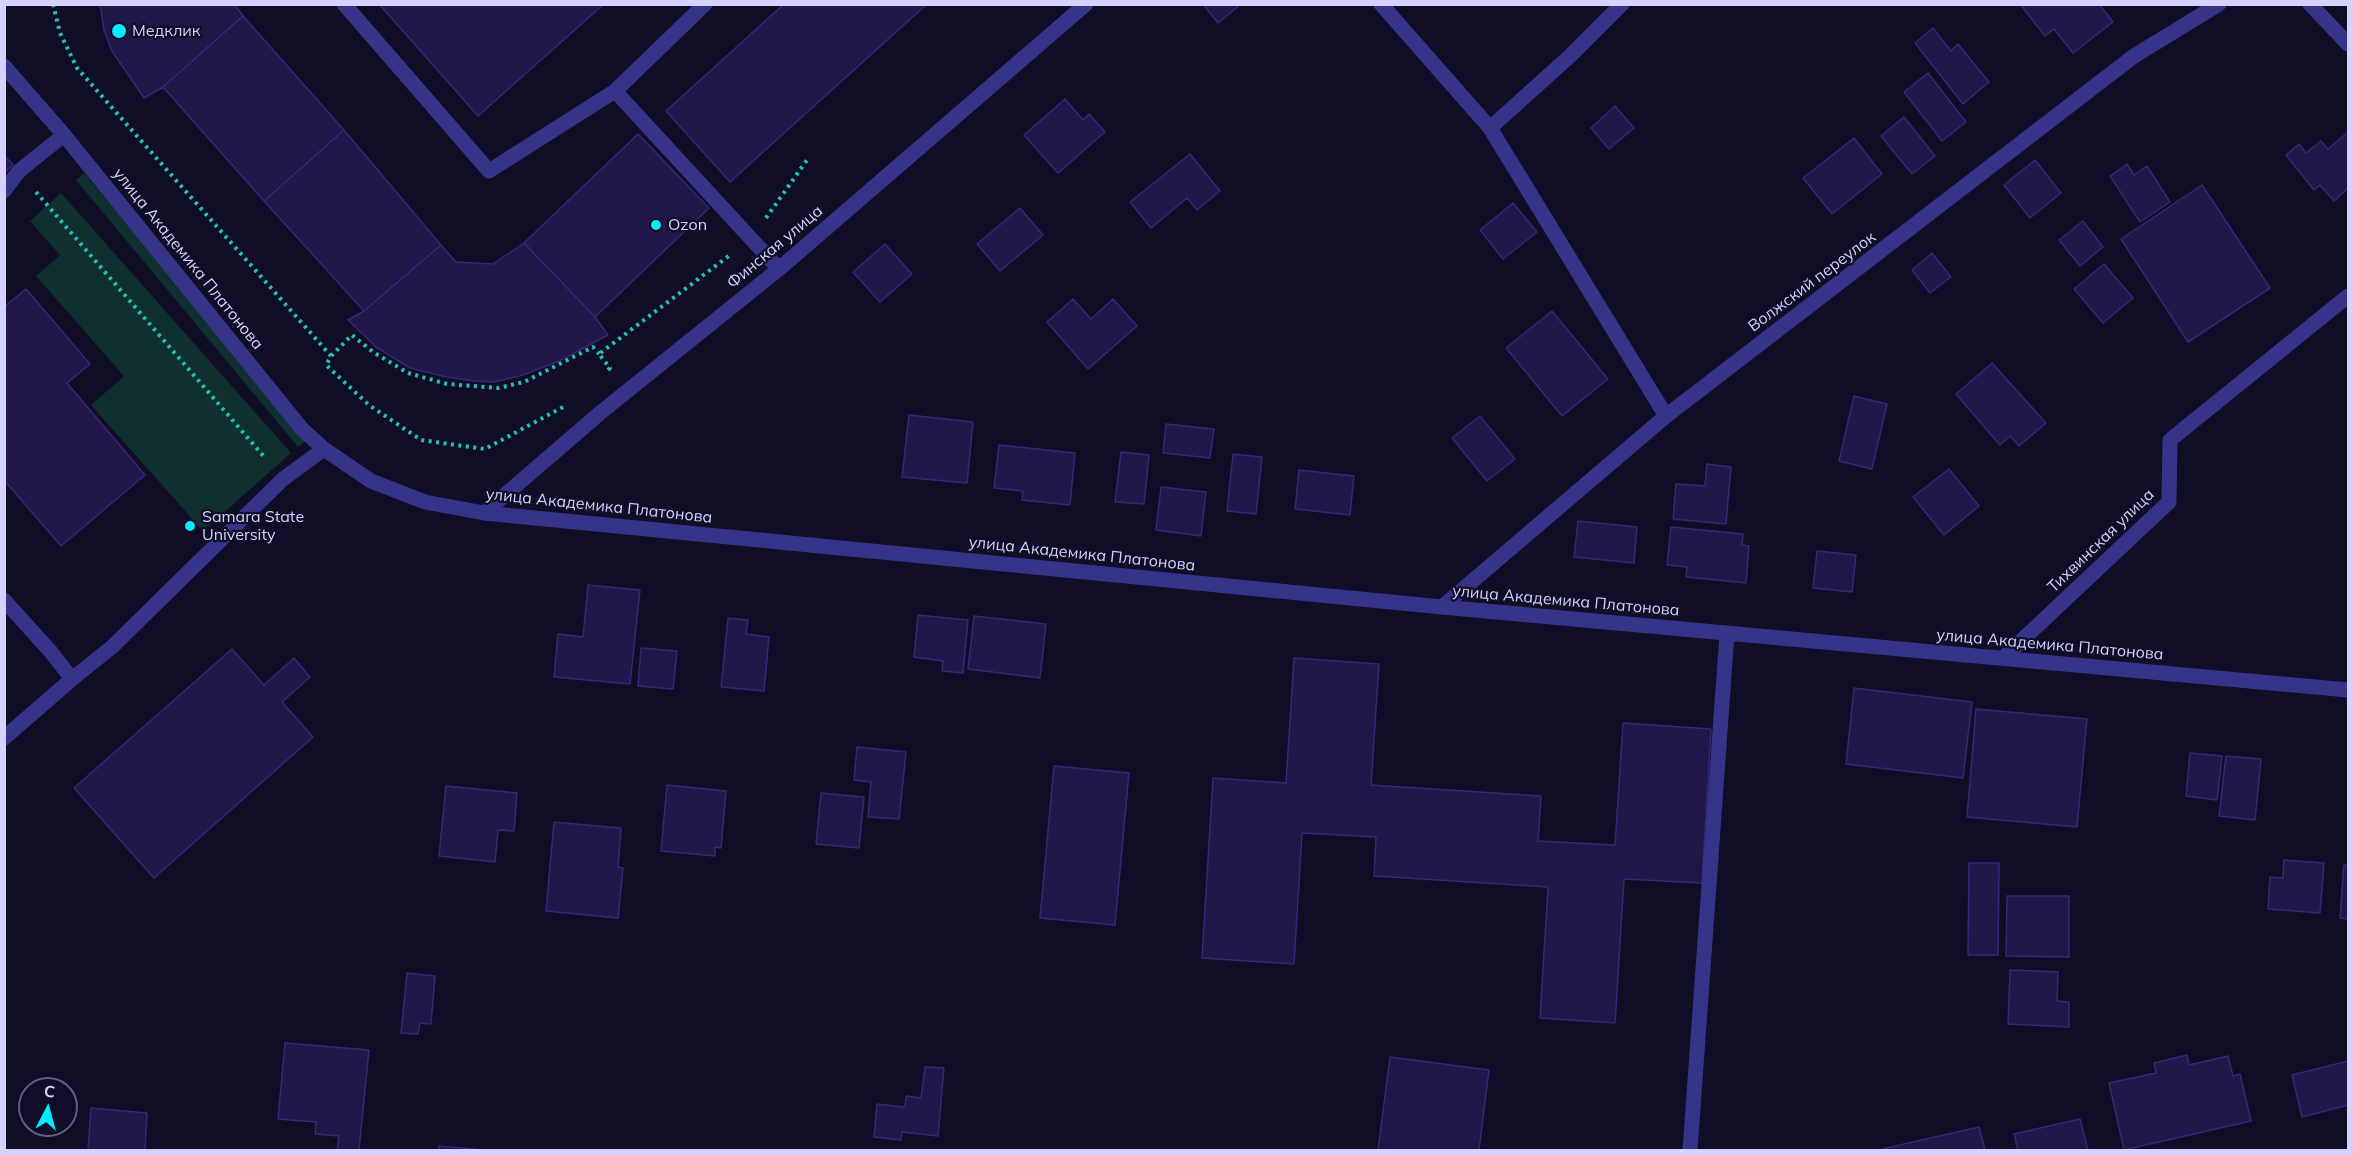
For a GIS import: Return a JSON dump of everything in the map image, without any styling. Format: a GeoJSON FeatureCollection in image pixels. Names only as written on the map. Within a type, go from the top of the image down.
{"type":"FeatureCollection","features":[{"type":"Feature","properties":{"kind":"street"},"geometry":{"type":"LineString","coordinates":[[344,4],[489,171],[615,91],[705,4]]}},
{"type":"Feature","properties":{"kind":"street","name":"Финская улица"},"geometry":{"type":"LineString","coordinates":[[484,513],[600,413],[779,269],[1086,4]]}},
{"type":"Feature","properties":{"kind":"street"},"geometry":{"type":"LineString","coordinates":[[1381,4],[1490,128],[1666,416]]}},
{"type":"Feature","properties":{"kind":"street"},"geometry":{"type":"LineString","coordinates":[[1490,128],[1570,56],[1622,4]]}},
{"type":"Feature","properties":{"kind":"street","name":"Волжский переулок"},"geometry":{"type":"LineString","coordinates":[[1442,607],[1666,416],[2134,56],[2218,4]]}},
{"type":"Feature","properties":{"kind":"street"},"geometry":{"type":"LineString","coordinates":[[2310,4],[2349,44]]}},
{"type":"Feature","properties":{"kind":"street","name":"улица Академика Платонова"},"geometry":{"type":"LineString","coordinates":[[4,66],[64,135],[302,429],[324,449],[371,481],[425,502],[484,513],[1442,607],[2349,690]]}},
{"type":"Feature","properties":{"kind":"street"},"geometry":{"type":"LineString","coordinates":[[615,91],[740,227],[753,238],[779,269]]}},
{"type":"Feature","properties":{"kind":"street"},"geometry":{"type":"LineString","coordinates":[[4,191],[19,171],[64,135]]}},
{"type":"Feature","properties":{"kind":"street","name":"Тихвинская улица"},"geometry":{"type":"LineString","coordinates":[[2003,658],[2169,502],[2170,440],[2349,296]]}},
{"type":"Feature","properties":{"kind":"street"},"geometry":{"type":"LineString","coordinates":[[4,738],[112,647],[283,479],[324,449]]}},
{"type":"Feature","properties":{"kind":"street"},"geometry":{"type":"LineString","coordinates":[[4,600],[51,652],[72,680]]}},
{"type":"Feature","properties":{"kind":"street"},"geometry":{"type":"LineString","coordinates":[[1690,1150],[1727,634]]}},
{"type":"Feature","properties":{"kind":"path"},"geometry":{"type":"LineString","coordinates":[[53,4],[60,33],[77,68],[331,356]]}},
{"type":"Feature","properties":{"kind":"path"},"geometry":{"type":"LineString","coordinates":[[599,354],[753,238],[807,160]]}},
{"type":"Feature","properties":{"kind":"path"},"geometry":{"type":"LineString","coordinates":[[19,171],[283,479]]}},
{"type":"Feature","properties":{"kind":"path"},"geometry":{"type":"LineString","coordinates":[[571,402],[485,449],[421,440],[369,405],[326,364],[352,335],[373,352],[408,373],[447,384],[498,388],[524,382],[593,347],[610,368],[602,375]]}},
{"type":"Feature","properties":{"kind":"green space"},"geometry":{"type":"Polygon","coordinates":[[[84,173],[307,440],[298,447],[76,180],[84,173]]]}},
{"type":"Feature","properties":{"kind":"green space"},"geometry":{"type":"Polygon","coordinates":[[[61,193],[291,453],[203,531],[91,405],[124,376],[36,276],[60,255],[30,221],[61,193]]]}},
{"type":"Feature","properties":{"kind":"building"},"geometry":{"type":"Polygon","coordinates":[[[100,4],[234,4],[243,16],[163,87],[144,98],[112,51],[104,30],[100,4]]]}},
{"type":"Feature","properties":{"kind":"building"},"geometry":{"type":"Polygon","coordinates":[[[379,4],[604,4],[478,116],[379,4]]]}},
{"type":"Feature","properties":{"kind":"building"},"geometry":{"type":"Polygon","coordinates":[[[784,4],[927,4],[730,182],[666,111],[784,4]]]}},
{"type":"Feature","properties":{"kind":"building"},"geometry":{"type":"Polygon","coordinates":[[[1203,4],[1241,4],[1218,23],[1203,4]]]}},
{"type":"Feature","properties":{"kind":"building"},"geometry":{"type":"Polygon","coordinates":[[[2020,4],[2099,4],[2113,22],[2073,53],[2054,29],[2045,36],[2020,4]]]}},
{"type":"Feature","properties":{"kind":"building"},"geometry":{"type":"Polygon","coordinates":[[[243,16],[344,130],[264,201],[163,87],[243,16]]]}},
{"type":"Feature","properties":{"kind":"building"},"geometry":{"type":"Polygon","coordinates":[[[1933,28],[1951,51],[1958,44],[1989,82],[1963,104],[1915,43],[1933,28]]]}},
{"type":"Feature","properties":{"kind":"building"},"geometry":{"type":"Polygon","coordinates":[[[1928,73],[1966,122],[1942,141],[1904,92],[1928,73]]]}},
{"type":"Feature","properties":{"kind":"building"},"geometry":{"type":"Polygon","coordinates":[[[1065,99],[1083,120],[1089,114],[1105,132],[1058,173],[1024,135],[1065,99]]]}},
{"type":"Feature","properties":{"kind":"building"},"geometry":{"type":"Polygon","coordinates":[[[1615,106],[1634,128],[1609,149],[1591,128],[1615,106]]]}},
{"type":"Feature","properties":{"kind":"building"},"geometry":{"type":"Polygon","coordinates":[[[1904,117],[1935,156],[1912,174],[1881,136],[1904,117]]]}},
{"type":"Feature","properties":{"kind":"building"},"geometry":{"type":"Polygon","coordinates":[[[344,130],[441,245],[364,311],[264,201],[344,130]]]}},
{"type":"Feature","properties":{"kind":"building"},"geometry":{"type":"Polygon","coordinates":[[[2348,132],[2348,188],[2334,201],[2320,185],[2314,190],[2286,155],[2299,144],[2306,153],[2321,141],[2328,149],[2348,132]]]}},
{"type":"Feature","properties":{"kind":"building"},"geometry":{"type":"Polygon","coordinates":[[[638,134],[709,208],[595,317],[524,243],[638,134]]]}},
{"type":"Feature","properties":{"kind":"building"},"geometry":{"type":"Polygon","coordinates":[[[1854,138],[1882,174],[1832,214],[1803,178],[1854,138]]]}},
{"type":"Feature","properties":{"kind":"building"},"geometry":{"type":"Polygon","coordinates":[[[1190,154],[1220,191],[1197,210],[1187,198],[1151,228],[1130,202],[1190,154]]]}},
{"type":"Feature","properties":{"kind":"building"},"geometry":{"type":"Polygon","coordinates":[[[4,155],[13,165],[4,173],[4,155]]]}},
{"type":"Feature","properties":{"kind":"building"},"geometry":{"type":"Polygon","coordinates":[[[2035,160],[2061,193],[2030,218],[2004,185],[2035,160]]]}},
{"type":"Feature","properties":{"kind":"building"},"geometry":{"type":"Polygon","coordinates":[[[2127,164],[2134,175],[2147,166],[2170,202],[2140,222],[2110,176],[2127,164]]]}},
{"type":"Feature","properties":{"kind":"building"},"geometry":{"type":"Polygon","coordinates":[[[2202,185],[2270,288],[2188,342],[2121,239],[2202,185]]]}},
{"type":"Feature","properties":{"kind":"building"},"geometry":{"type":"Polygon","coordinates":[[[1513,203],[1537,232],[1503,259],[1480,230],[1513,203]]]}},
{"type":"Feature","properties":{"kind":"building"},"geometry":{"type":"Polygon","coordinates":[[[1020,208],[1043,235],[1000,271],[977,244],[1020,208]]]}},
{"type":"Feature","properties":{"kind":"building"},"geometry":{"type":"Polygon","coordinates":[[[2083,221],[2103,247],[2080,266],[2059,240],[2083,221]]]}},
{"type":"Feature","properties":{"kind":"building"},"geometry":{"type":"Polygon","coordinates":[[[524,243],[595,317],[608,335],[559,361],[520,376],[494,382],[474,381],[410,368],[376,347],[348,320],[364,311],[441,245],[456,262],[493,264],[524,243]]]}},
{"type":"Feature","properties":{"kind":"building"},"geometry":{"type":"Polygon","coordinates":[[[885,244],[912,274],[880,302],[853,272],[885,244]]]}},
{"type":"Feature","properties":{"kind":"building"},"geometry":{"type":"Polygon","coordinates":[[[1932,253],[1951,277],[1930,293],[1912,270],[1932,253]]]}},
{"type":"Feature","properties":{"kind":"building"},"geometry":{"type":"Polygon","coordinates":[[[2104,264],[2133,298],[2103,323],[2074,289],[2104,264]]]}},
{"type":"Feature","properties":{"kind":"building"},"geometry":{"type":"Polygon","coordinates":[[[26,289],[90,364],[67,383],[145,475],[61,546],[4,480],[4,307],[26,289]]]}},
{"type":"Feature","properties":{"kind":"building"},"geometry":{"type":"Polygon","coordinates":[[[1073,299],[1091,319],[1113,299],[1137,326],[1088,369],[1047,322],[1073,299]]]}},
{"type":"Feature","properties":{"kind":"building"},"geometry":{"type":"Polygon","coordinates":[[[1552,311],[1608,379],[1562,416],[1506,348],[1552,311]]]}},
{"type":"Feature","properties":{"kind":"building"},"geometry":{"type":"Polygon","coordinates":[[[1992,363],[2046,423],[2019,446],[2010,436],[2000,445],[1956,394],[1992,363]]]}},
{"type":"Feature","properties":{"kind":"building"},"geometry":{"type":"Polygon","coordinates":[[[1854,396],[1887,404],[1872,469],[1839,461],[1854,396]]]}},
{"type":"Feature","properties":{"kind":"building"},"geometry":{"type":"Polygon","coordinates":[[[909,415],[973,422],[967,483],[902,477],[909,415]]]}},
{"type":"Feature","properties":{"kind":"building"},"geometry":{"type":"Polygon","coordinates":[[[1480,416],[1515,459],[1487,481],[1452,438],[1480,416]]]}},
{"type":"Feature","properties":{"kind":"building"},"geometry":{"type":"Polygon","coordinates":[[[1166,424],[1214,429],[1210,458],[1163,453],[1166,424]]]}},
{"type":"Feature","properties":{"kind":"building"},"geometry":{"type":"Polygon","coordinates":[[[999,445],[1075,453],[1070,505],[1022,500],[1023,491],[994,488],[999,445]]]}},
{"type":"Feature","properties":{"kind":"building"},"geometry":{"type":"Polygon","coordinates":[[[1121,452],[1149,455],[1144,504],[1115,502],[1121,452]]]}},
{"type":"Feature","properties":{"kind":"building"},"geometry":{"type":"Polygon","coordinates":[[[1233,454],[1262,457],[1256,514],[1227,511],[1233,454]]]}},
{"type":"Feature","properties":{"kind":"building"},"geometry":{"type":"Polygon","coordinates":[[[1707,464],[1731,467],[1726,524],[1673,519],[1676,484],[1705,486],[1707,464]]]}},
{"type":"Feature","properties":{"kind":"building"},"geometry":{"type":"Polygon","coordinates":[[[1949,469],[1979,506],[1944,535],[1913,497],[1949,469]]]}},
{"type":"Feature","properties":{"kind":"building"},"geometry":{"type":"Polygon","coordinates":[[[1299,470],[1354,476],[1350,515],[1295,509],[1299,470]]]}},
{"type":"Feature","properties":{"kind":"building"},"geometry":{"type":"Polygon","coordinates":[[[1161,487],[1206,492],[1201,536],[1156,530],[1161,487]]]}},
{"type":"Feature","properties":{"kind":"building"},"geometry":{"type":"Polygon","coordinates":[[[1578,521],[1637,527],[1634,563],[1574,557],[1578,521]]]}},
{"type":"Feature","properties":{"kind":"building"},"geometry":{"type":"Polygon","coordinates":[[[1671,527],[1743,534],[1742,545],[1749,546],[1746,583],[1686,577],[1687,567],[1667,565],[1671,527]]]}},
{"type":"Feature","properties":{"kind":"building"},"geometry":{"type":"Polygon","coordinates":[[[1817,551],[1856,555],[1852,592],[1813,588],[1817,551]]]}},
{"type":"Feature","properties":{"kind":"building"},"geometry":{"type":"Polygon","coordinates":[[[588,585],[640,590],[630,684],[554,677],[558,634],[583,637],[588,585]]]}},
{"type":"Feature","properties":{"kind":"building"},"geometry":{"type":"Polygon","coordinates":[[[918,615],[968,620],[963,673],[942,671],[943,661],[914,657],[918,615]]]}},
{"type":"Feature","properties":{"kind":"building"},"geometry":{"type":"Polygon","coordinates":[[[974,616],[1046,624],[1040,678],[968,669],[974,616]]]}},
{"type":"Feature","properties":{"kind":"building"},"geometry":{"type":"Polygon","coordinates":[[[728,618],[748,620],[746,634],[769,637],[764,691],[721,687],[728,618]]]}},
{"type":"Feature","properties":{"kind":"building"},"geometry":{"type":"Polygon","coordinates":[[[641,648],[677,651],[673,689],[638,686],[641,648]]]}},
{"type":"Feature","properties":{"kind":"building"},"geometry":{"type":"Polygon","coordinates":[[[232,649],[264,685],[294,658],[310,677],[282,702],[313,737],[154,878],[74,788],[232,649]]]}},
{"type":"Feature","properties":{"kind":"building"},"geometry":{"type":"Polygon","coordinates":[[[1294,658],[1379,664],[1371,785],[1541,796],[1538,841],[1615,845],[1623,723],[1711,729],[1702,883],[1624,879],[1615,1023],[1540,1018],[1548,887],[1374,876],[1376,837],[1302,833],[1294,964],[1202,958],[1213,778],[1286,783],[1294,658]]]}},
{"type":"Feature","properties":{"kind":"building"},"geometry":{"type":"Polygon","coordinates":[[[1854,688],[1972,702],[1963,778],[1846,764],[1854,688]]]}},
{"type":"Feature","properties":{"kind":"building"},"geometry":{"type":"Polygon","coordinates":[[[1976,709],[2087,719],[2077,827],[1967,817],[1976,709]]]}},
{"type":"Feature","properties":{"kind":"building"},"geometry":{"type":"Polygon","coordinates":[[[857,747],[906,752],[899,819],[868,817],[871,782],[854,780],[857,747]]]}},
{"type":"Feature","properties":{"kind":"building"},"geometry":{"type":"Polygon","coordinates":[[[2190,753],[2222,756],[2217,800],[2186,796],[2190,753]]]}},
{"type":"Feature","properties":{"kind":"building"},"geometry":{"type":"Polygon","coordinates":[[[2226,756],[2261,759],[2255,820],[2219,816],[2226,756]]]}},
{"type":"Feature","properties":{"kind":"building"},"geometry":{"type":"Polygon","coordinates":[[[1054,766],[1129,773],[1115,925],[1040,918],[1054,766]]]}},
{"type":"Feature","properties":{"kind":"building"},"geometry":{"type":"Polygon","coordinates":[[[667,785],[726,791],[721,848],[715,847],[715,856],[661,851],[667,785]]]}},
{"type":"Feature","properties":{"kind":"building"},"geometry":{"type":"Polygon","coordinates":[[[446,786],[517,793],[514,831],[498,830],[495,862],[439,856],[446,786]]]}},
{"type":"Feature","properties":{"kind":"building"},"geometry":{"type":"Polygon","coordinates":[[[821,793],[864,797],[859,848],[816,844],[821,793]]]}},
{"type":"Feature","properties":{"kind":"building"},"geometry":{"type":"Polygon","coordinates":[[[554,822],[621,828],[618,867],[623,868],[618,918],[546,911],[554,822]]]}},
{"type":"Feature","properties":{"kind":"building"},"geometry":{"type":"Polygon","coordinates":[[[2284,860],[2324,863],[2320,913],[2268,909],[2270,877],[2283,878],[2284,860]]]}},
{"type":"Feature","properties":{"kind":"building"},"geometry":{"type":"Polygon","coordinates":[[[1969,863],[1999,863],[1998,955],[1968,955],[1969,863]]]}},
{"type":"Feature","properties":{"kind":"building"},"geometry":{"type":"Polygon","coordinates":[[[2344,865],[2348,865],[2348,919],[2340,918],[2344,865]]]}},
{"type":"Feature","properties":{"kind":"building"},"geometry":{"type":"Polygon","coordinates":[[[2007,896],[2069,896],[2069,957],[2006,956],[2007,896]]]}},
{"type":"Feature","properties":{"kind":"building"},"geometry":{"type":"Polygon","coordinates":[[[2010,970],[2058,972],[2057,1001],[2069,1002],[2069,1027],[2008,1024],[2010,970]]]}},
{"type":"Feature","properties":{"kind":"building"},"geometry":{"type":"Polygon","coordinates":[[[407,973],[435,976],[431,1024],[420,1023],[418,1034],[401,1033],[407,973]]]}},
{"type":"Feature","properties":{"kind":"building"},"geometry":{"type":"Polygon","coordinates":[[[285,1043],[369,1050],[359,1150],[337,1150],[339,1136],[315,1134],[316,1122],[278,1119],[285,1043]]]}},
{"type":"Feature","properties":{"kind":"building"},"geometry":{"type":"Polygon","coordinates":[[[2187,1055],[2189,1065],[2228,1056],[2233,1076],[2240,1074],[2251,1121],[2124,1150],[2109,1083],[2156,1073],[2154,1063],[2187,1055]]]}},
{"type":"Feature","properties":{"kind":"building"},"geometry":{"type":"Polygon","coordinates":[[[1390,1057],[1489,1070],[1479,1150],[1378,1150],[1390,1057]]]}},
{"type":"Feature","properties":{"kind":"building"},"geometry":{"type":"Polygon","coordinates":[[[2348,1061],[2348,1105],[2302,1117],[2292,1075],[2348,1061]]]}},
{"type":"Feature","properties":{"kind":"building"},"geometry":{"type":"Polygon","coordinates":[[[925,1067],[944,1068],[938,1136],[902,1132],[901,1140],[874,1137],[877,1104],[905,1107],[906,1096],[921,1098],[925,1067]]]}},
{"type":"Feature","properties":{"kind":"building"},"geometry":{"type":"Polygon","coordinates":[[[91,1108],[147,1113],[145,1150],[88,1150],[91,1108]]]}},
{"type":"Feature","properties":{"kind":"building"},"geometry":{"type":"Polygon","coordinates":[[[2080,1119],[2088,1150],[2018,1150],[2014,1134],[2080,1119]]]}},
{"type":"Feature","properties":{"kind":"building"},"geometry":{"type":"Polygon","coordinates":[[[1979,1127],[1985,1150],[1882,1150],[1882,1149],[1979,1127]]]}},
{"type":"Feature","properties":{"kind":"building"},"geometry":{"type":"Polygon","coordinates":[[[439,1146],[483,1150],[439,1150],[439,1146]]]}},
{"type":"Feature","properties":{"kind":"place","name":"Медклик"},"geometry":{"type":"Point","coordinates":[119,31]}},
{"type":"Feature","properties":{"kind":"place","name":"Ozon"},"geometry":{"type":"Point","coordinates":[656,225]}},
{"type":"Feature","properties":{"kind":"place","name":"Samara State University"},"geometry":{"type":"Point","coordinates":[190,526]}}]}
